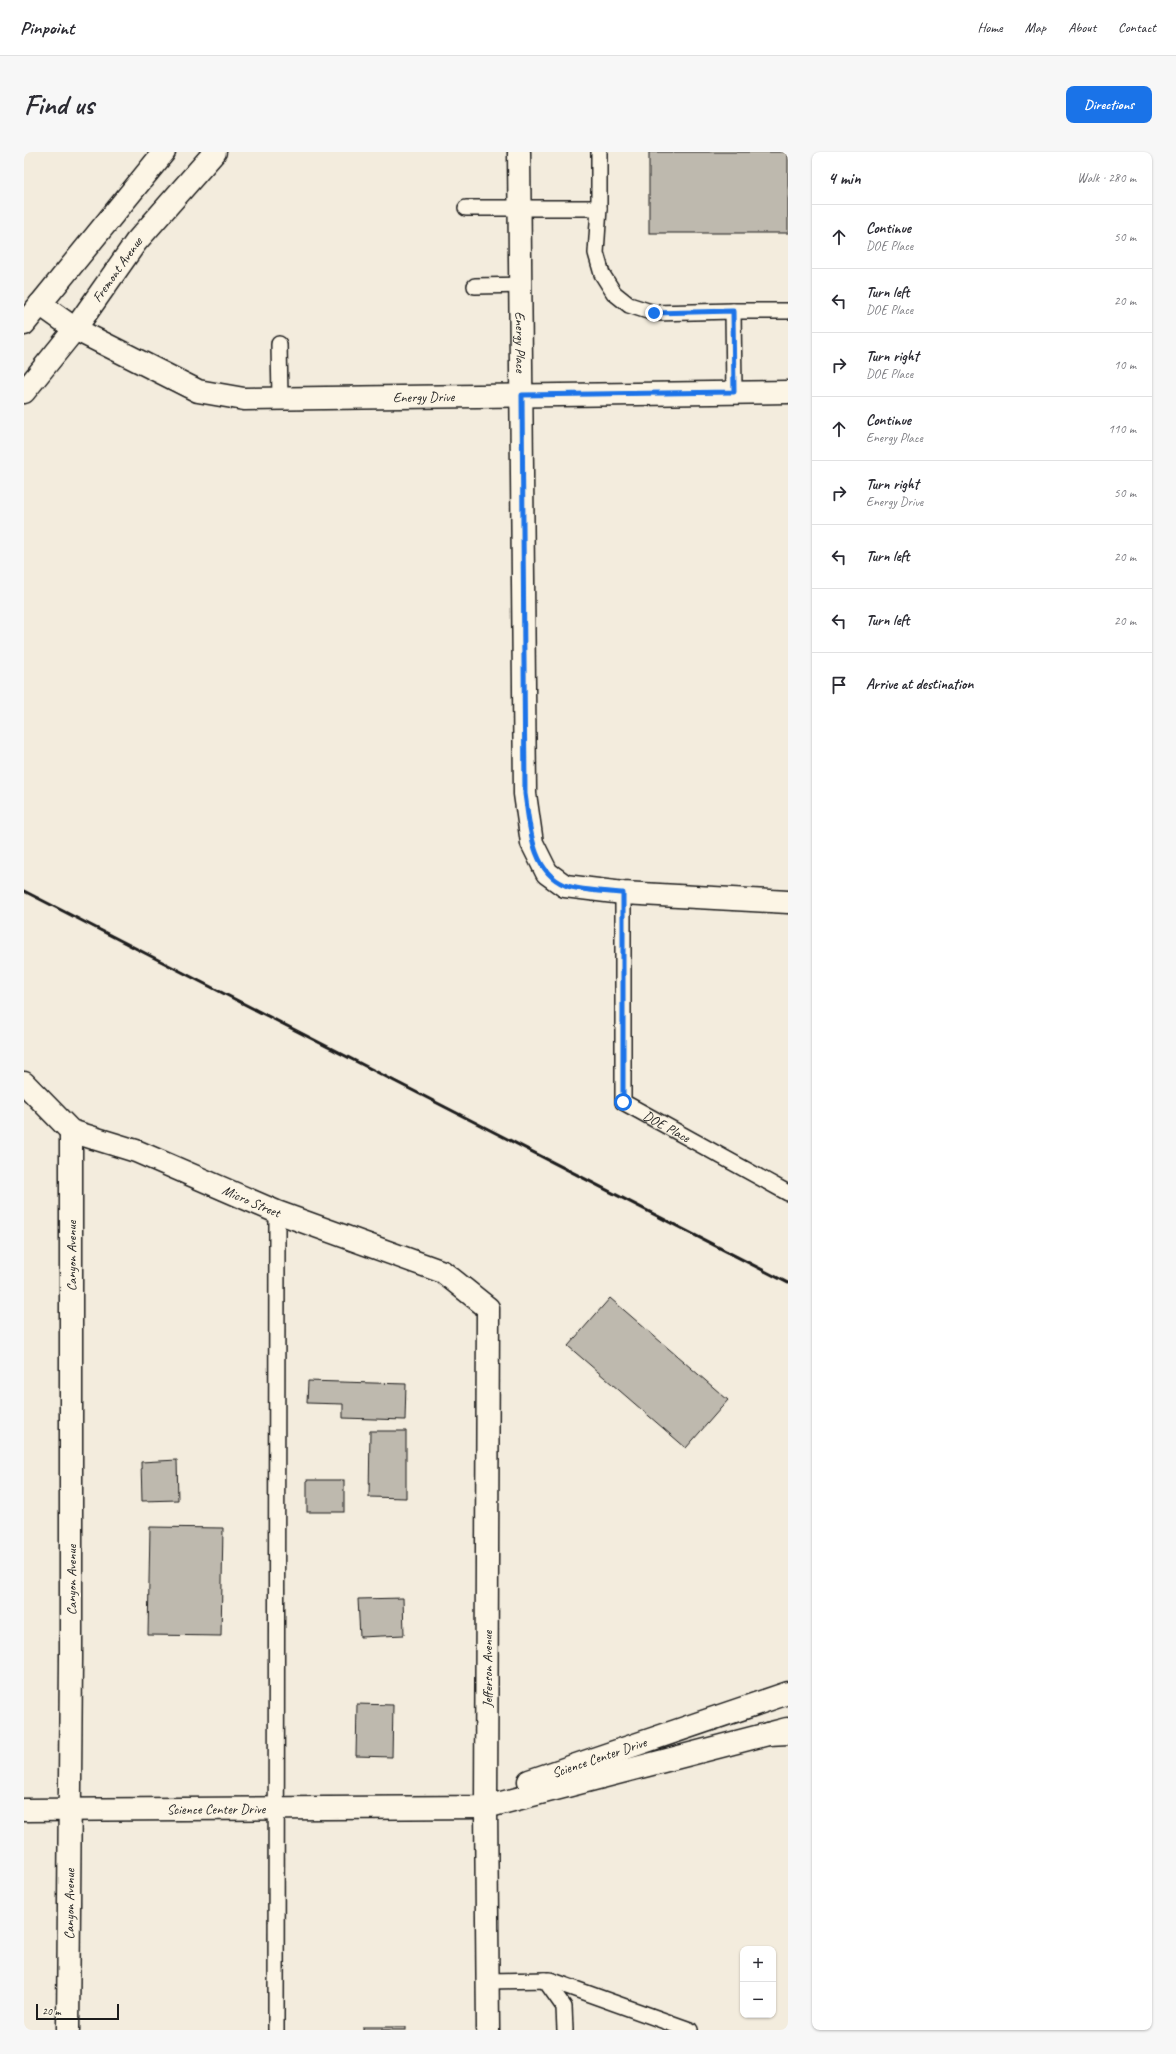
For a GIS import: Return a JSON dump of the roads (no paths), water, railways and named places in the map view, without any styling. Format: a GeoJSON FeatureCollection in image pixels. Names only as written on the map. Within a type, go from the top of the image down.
{"type":"FeatureCollection","features":[{"type":"Feature","properties":{"kind":"street"},"geometry":{"type":"LineString","coordinates":[[24,324],[164,152]]}},
{"type":"Feature","properties":{"kind":"street","name":"Fremont Avenue"},"geometry":{"type":"LineString","coordinates":[[24,392],[75,329],[136,242],[215,152]]}},
{"type":"Feature","properties":{"kind":"street","name":"Energy Place"},"geometry":{"type":"LineString","coordinates":[[519,152],[525,794],[532,843],[547,873],[565,886],[623,893]]}},
{"type":"Feature","properties":{"kind":"street","name":"Energy Drive"},"geometry":{"type":"LineString","coordinates":[[40,304],[75,329],[198,391],[244,399],[788,392]]}},
{"type":"Feature","properties":{"kind":"street"},"geometry":{"type":"LineString","coordinates":[[623,893],[788,902]]}},
{"type":"Feature","properties":{"kind":"street","name":"Micro Street"},"geometry":{"type":"LineString","coordinates":[[24,1083],[71,1131],[136,1151],[277,1212],[443,1272],[488,1308]]}},
{"type":"Feature","properties":{"kind":"street","name":"Canyon Avenue"},"geometry":{"type":"LineString","coordinates":[[68,2030],[71,1658],[71,1131]]}},
{"type":"Feature","properties":{"kind":"street","name":"Jefferson Avenue"},"geometry":{"type":"LineString","coordinates":[[488,1308],[486,1801],[488,2030]]}},
{"type":"Feature","properties":{"kind":"street","name":"Science Center Drive"},"geometry":{"type":"LineString","coordinates":[[486,1801],[788,1693]]}},
{"type":"Feature","properties":{"kind":"street","name":"Science Center Drive"},"geometry":{"type":"LineString","coordinates":[[24,1810],[276,1810],[408,1808],[486,1801],[781,1732]]}},
{"type":"Feature","properties":{"kind":"lane"},"geometry":{"type":"LineString","coordinates":[[599,152],[599,208],[596,254],[602,274],[614,292],[629,305],[654,313],[788,311]]}},
{"type":"Feature","properties":{"kind":"lane"},"geometry":{"type":"LineString","coordinates":[[466,208],[599,208]]}},
{"type":"Feature","properties":{"kind":"lane"},"geometry":{"type":"LineString","coordinates":[[475,286],[520,285]]}},
{"type":"Feature","properties":{"kind":"lane"},"geometry":{"type":"LineString","coordinates":[[733,311],[734,392]]}},
{"type":"Feature","properties":{"kind":"lane"},"geometry":{"type":"LineString","coordinates":[[279,344],[280,398]]}},
{"type":"Feature","properties":{"kind":"lane","name":"DOE Place"},"geometry":{"type":"LineString","coordinates":[[623,893],[623,1102],[788,1193]]}},
{"type":"Feature","properties":{"kind":"lane"},"geometry":{"type":"LineString","coordinates":[[276,2030],[277,1212]]}},
{"type":"Feature","properties":{"kind":"lane"},"geometry":{"type":"LineString","coordinates":[[545,1980],[564,2007],[564,2030]]}},
{"type":"Feature","properties":{"kind":"lane"},"geometry":{"type":"LineString","coordinates":[[488,1981],[550,1980],[690,2030]]}},
{"type":"Feature","properties":{"kind":"railway"},"geometry":{"type":"LineString","coordinates":[[24,891],[788,1283]]}}]}
